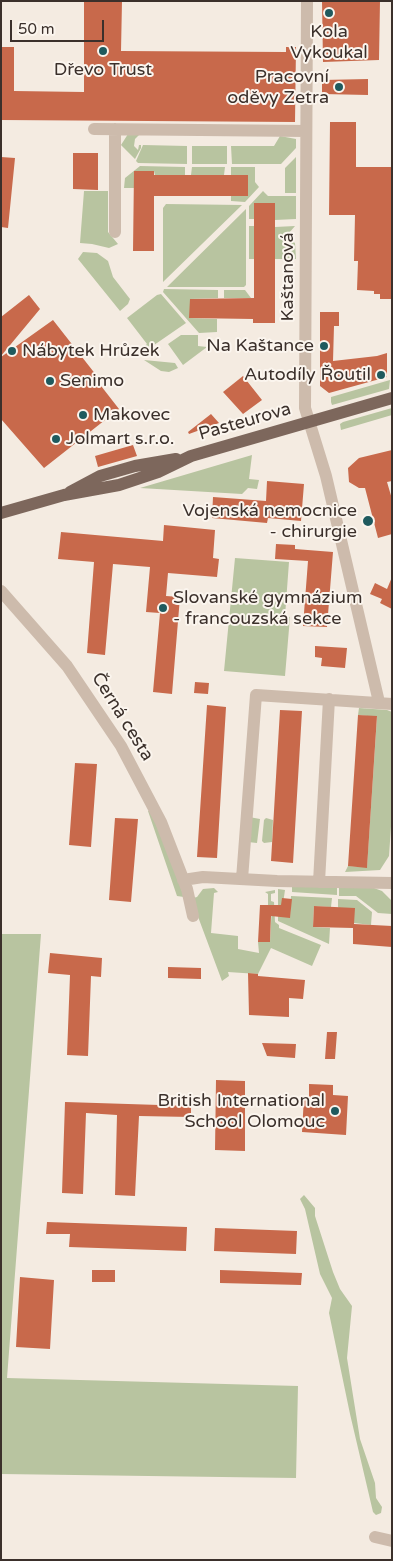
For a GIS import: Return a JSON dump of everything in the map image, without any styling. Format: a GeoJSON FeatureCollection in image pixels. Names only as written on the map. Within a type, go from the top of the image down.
{"type":"FeatureCollection","features":[{"type":"Feature","properties":{"kind":"main road","name":"Pasteurova"},"geometry":{"type":"LineString","coordinates":[[1,513],[64,495],[106,488],[137,479],[191,456],[392,398]]}},
{"type":"Feature","properties":{"kind":"street","name":"Kaštanová"},"geometry":{"type":"LineString","coordinates":[[307,1],[304,404],[309,422]]}},
{"type":"Feature","properties":{"kind":"street"},"geometry":{"type":"LineString","coordinates":[[94,129],[306,131]]}},
{"type":"Feature","properties":{"kind":"street"},"geometry":{"type":"LineString","coordinates":[[115,129],[116,232]]}},
{"type":"Feature","properties":{"kind":"street","name":"Pasteurova"},"geometry":{"type":"LineString","coordinates":[[309,422],[326,476],[378,702]]}},
{"type":"Feature","properties":{"kind":"street","name":"Černá cesta"},"geometry":{"type":"LineString","coordinates":[[1,592],[67,666],[121,746],[158,815],[183,880],[193,916]]}},
{"type":"Feature","properties":{"kind":"street"},"geometry":{"type":"LineString","coordinates":[[242,879],[256,695],[392,704]]}},
{"type":"Feature","properties":{"kind":"street"},"geometry":{"type":"LineString","coordinates":[[319,882],[329,699]]}},
{"type":"Feature","properties":{"kind":"street"},"geometry":{"type":"LineString","coordinates":[[183,880],[203,877],[392,883]]}},
{"type":"Feature","properties":{"kind":"street"},"geometry":{"type":"LineString","coordinates":[[375,1537],[392,1541]]}},
{"type":"Feature","properties":{"kind":"green space"},"geometry":{"type":"Polygon","coordinates":[[[128,134],[139,135],[135,139],[134,146],[138,150],[139,145],[141,145],[141,148],[135,159],[121,145],[128,134]]]}},
{"type":"Feature","properties":{"kind":"green space"},"geometry":{"type":"Polygon","coordinates":[[[280,136],[296,139],[296,148],[281,164],[232,164],[231,146],[274,146],[280,136]]]}},
{"type":"Feature","properties":{"kind":"green space"},"geometry":{"type":"Polygon","coordinates":[[[143,145],[187,146],[187,164],[138,163],[136,161],[143,145]]]}},
{"type":"Feature","properties":{"kind":"green space"},"geometry":{"type":"Polygon","coordinates":[[[192,146],[227,146],[227,164],[192,164],[192,146]]]}},
{"type":"Feature","properties":{"kind":"green space"},"geometry":{"type":"Polygon","coordinates":[[[296,157],[296,193],[285,193],[285,168],[296,157]]]}},
{"type":"Feature","properties":{"kind":"green space"},"geometry":{"type":"Polygon","coordinates":[[[140,166],[185,167],[185,175],[155,175],[154,171],[134,171],[134,188],[124,188],[125,178],[140,166]]]}},
{"type":"Feature","properties":{"kind":"green space"},"geometry":{"type":"Polygon","coordinates":[[[192,167],[225,167],[224,175],[191,175],[192,167]]]}},
{"type":"Feature","properties":{"kind":"green space"},"geometry":{"type":"Polygon","coordinates":[[[231,167],[255,167],[255,182],[259,187],[245,202],[231,201],[231,196],[248,185],[248,175],[231,175],[231,167]]]}},
{"type":"Feature","properties":{"kind":"green space"},"geometry":{"type":"Polygon","coordinates":[[[84,191],[108,191],[108,232],[118,244],[109,248],[80,243],[84,191]]]}},
{"type":"Feature","properties":{"kind":"green space"},"geometry":{"type":"Polygon","coordinates":[[[263,191],[268,196],[296,196],[296,219],[275,220],[275,203],[255,203],[254,219],[249,219],[249,206],[263,191]]]}},
{"type":"Feature","properties":{"kind":"green space"},"geometry":{"type":"Polygon","coordinates":[[[166,204],[242,205],[163,282],[163,208],[166,204]]]}},
{"type":"Feature","properties":{"kind":"green space"},"geometry":{"type":"Polygon","coordinates":[[[246,209],[246,285],[244,287],[167,287],[246,209]]]}},
{"type":"Feature","properties":{"kind":"green space"},"geometry":{"type":"Polygon","coordinates":[[[249,226],[254,226],[254,259],[249,259],[249,226]]]}},
{"type":"Feature","properties":{"kind":"green space"},"geometry":{"type":"Polygon","coordinates":[[[295,226],[289,233],[290,240],[295,243],[296,259],[275,259],[275,227],[295,226]]]}},
{"type":"Feature","properties":{"kind":"green space"},"geometry":{"type":"Polygon","coordinates":[[[83,252],[97,253],[108,261],[113,277],[130,299],[128,304],[120,311],[78,259],[83,252]]]}},
{"type":"Feature","properties":{"kind":"green space"},"geometry":{"type":"Polygon","coordinates":[[[164,289],[218,290],[218,298],[190,299],[190,318],[217,319],[217,332],[199,333],[163,292],[164,289]]]}},
{"type":"Feature","properties":{"kind":"green space"},"geometry":{"type":"Polygon","coordinates":[[[224,290],[245,290],[251,298],[224,298],[224,290]]]}},
{"type":"Feature","properties":{"kind":"green space"},"geometry":{"type":"Polygon","coordinates":[[[161,294],[186,323],[141,354],[138,352],[147,344],[127,318],[161,294]]]}},
{"type":"Feature","properties":{"kind":"green space"},"geometry":{"type":"Polygon","coordinates":[[[181,335],[198,335],[198,346],[207,347],[183,365],[168,344],[181,335]]]}},
{"type":"Feature","properties":{"kind":"green space"},"geometry":{"type":"Polygon","coordinates":[[[144,360],[175,363],[178,368],[169,372],[161,371],[144,360]]]}},
{"type":"Feature","properties":{"kind":"green space"},"geometry":{"type":"Polygon","coordinates":[[[390,380],[389,389],[332,405],[331,397],[390,380]]]}},
{"type":"Feature","properties":{"kind":"green space"},"geometry":{"type":"Polygon","coordinates":[[[392,408],[392,415],[341,430],[340,424],[343,422],[392,408]]]}},
{"type":"Feature","properties":{"kind":"green space"},"geometry":{"type":"Polygon","coordinates":[[[252,455],[249,479],[259,480],[257,489],[248,488],[242,494],[140,488],[252,455]]]}},
{"type":"Feature","properties":{"kind":"green space"},"geometry":{"type":"Polygon","coordinates":[[[235,558],[289,562],[285,616],[290,617],[285,676],[224,671],[235,558]]]}},
{"type":"Feature","properties":{"kind":"green space"},"geometry":{"type":"Polygon","coordinates":[[[359,708],[392,712],[392,812],[389,856],[380,870],[345,872],[348,866],[367,867],[377,717],[358,715],[359,708]]]}},
{"type":"Feature","properties":{"kind":"green space"},"geometry":{"type":"Polygon","coordinates":[[[154,810],[184,897],[177,896],[148,811],[154,810]]]}},
{"type":"Feature","properties":{"kind":"green space"},"geometry":{"type":"Polygon","coordinates":[[[249,817],[260,819],[257,843],[248,842],[249,817]]]}},
{"type":"Feature","properties":{"kind":"green space"},"geometry":{"type":"Polygon","coordinates":[[[266,818],[273,820],[272,842],[264,843],[262,841],[264,820],[266,818]]]}},
{"type":"Feature","properties":{"kind":"green space"},"geometry":{"type":"Polygon","coordinates":[[[292,886],[337,887],[337,895],[292,892],[292,886]]]}},
{"type":"Feature","properties":{"kind":"green space"},"geometry":{"type":"Polygon","coordinates":[[[339,887],[374,888],[382,891],[392,901],[392,914],[378,913],[356,896],[339,896],[339,887]]]}},
{"type":"Feature","properties":{"kind":"green space"},"geometry":{"type":"Polygon","coordinates":[[[214,888],[218,892],[214,893],[211,933],[238,936],[238,949],[259,953],[258,942],[270,942],[272,905],[268,905],[268,894],[265,892],[275,890],[275,893],[271,894],[271,901],[274,902],[275,922],[279,925],[279,928],[321,945],[312,966],[271,948],[258,974],[228,972],[229,976],[222,981],[194,906],[193,898],[197,897],[203,889],[214,888]]]}},
{"type":"Feature","properties":{"kind":"green space"},"geometry":{"type":"Polygon","coordinates":[[[278,889],[285,890],[281,917],[290,917],[291,896],[332,898],[331,907],[314,906],[313,927],[330,928],[329,944],[278,921],[278,889]]]}},
{"type":"Feature","properties":{"kind":"green space"},"geometry":{"type":"Polygon","coordinates":[[[338,899],[357,900],[372,912],[371,925],[354,923],[338,907],[338,899]]]}},
{"type":"Feature","properties":{"kind":"green space"},"geometry":{"type":"Polygon","coordinates":[[[1,934],[41,934],[7,1378],[298,1386],[296,1478],[1,1474],[1,934]]]}},
{"type":"Feature","properties":{"kind":"green space"},"geometry":{"type":"Polygon","coordinates":[[[304,1195],[315,1208],[315,1216],[333,1272],[340,1289],[352,1306],[347,1358],[360,1439],[375,1483],[376,1498],[382,1507],[381,1513],[376,1515],[373,1512],[350,1414],[329,1313],[332,1298],[320,1274],[305,1209],[300,1199],[304,1195]]]}},
{"type":"Feature","properties":{"kind":"building"},"geometry":{"type":"Polygon","coordinates":[[[84,1],[122,1],[121,51],[286,52],[286,47],[296,47],[295,122],[1,120],[1,47],[14,47],[14,91],[84,92],[84,1]]]}},
{"type":"Feature","properties":{"kind":"building"},"geometry":{"type":"Polygon","coordinates":[[[322,1],[380,1],[379,60],[323,62],[322,1]]]}},
{"type":"Feature","properties":{"kind":"building","name":"Pracovní oděvy Zetra"},"geometry":{"type":"Polygon","coordinates":[[[368,79],[368,95],[322,94],[322,80],[368,79]]]}},
{"type":"Feature","properties":{"kind":"building"},"geometry":{"type":"Polygon","coordinates":[[[330,122],[356,122],[356,167],[392,167],[392,299],[380,299],[380,294],[374,294],[374,291],[357,290],[358,261],[354,261],[355,215],[329,215],[330,122]]]}},
{"type":"Feature","properties":{"kind":"building"},"geometry":{"type":"Polygon","coordinates":[[[73,153],[98,153],[98,190],[73,189],[73,153]]]}},
{"type":"Feature","properties":{"kind":"building"},"geometry":{"type":"Polygon","coordinates":[[[1,157],[15,158],[8,228],[1,227],[1,157]]]}},
{"type":"Feature","properties":{"kind":"building"},"geometry":{"type":"Polygon","coordinates":[[[134,171],[154,171],[154,175],[248,175],[248,196],[154,196],[154,251],[133,251],[134,171]]]}},
{"type":"Feature","properties":{"kind":"building"},"geometry":{"type":"Polygon","coordinates":[[[254,203],[275,203],[275,323],[253,323],[253,319],[189,318],[190,299],[254,298],[254,203]]]}},
{"type":"Feature","properties":{"kind":"building"},"geometry":{"type":"Polygon","coordinates":[[[29,295],[40,309],[1,356],[1,317],[29,295]]]}},
{"type":"Feature","properties":{"kind":"building"},"geometry":{"type":"Polygon","coordinates":[[[320,312],[339,312],[339,326],[334,326],[333,361],[377,356],[387,353],[387,377],[329,393],[320,386],[320,312]]]}},
{"type":"Feature","properties":{"kind":"building","name":"Senimo"},"geometry":{"type":"Polygon","coordinates":[[[53,320],[100,380],[98,382],[119,409],[44,468],[1,419],[1,357],[53,320]]]}},
{"type":"Feature","properties":{"kind":"building"},"geometry":{"type":"Polygon","coordinates":[[[243,376],[262,400],[243,414],[223,392],[243,376]]]}},
{"type":"Feature","properties":{"kind":"building"},"geometry":{"type":"Polygon","coordinates":[[[211,414],[219,423],[189,434],[188,432],[211,414]]]}},
{"type":"Feature","properties":{"kind":"building"},"geometry":{"type":"Polygon","coordinates":[[[133,445],[137,456],[98,467],[95,456],[133,445]]]}},
{"type":"Feature","properties":{"kind":"building"},"geometry":{"type":"Polygon","coordinates":[[[392,450],[392,481],[387,482],[392,499],[392,534],[378,538],[365,488],[359,488],[349,482],[348,468],[359,458],[392,450]]]}},
{"type":"Feature","properties":{"kind":"building"},"geometry":{"type":"Polygon","coordinates":[[[267,481],[304,484],[301,521],[268,518],[267,523],[212,518],[213,497],[266,501],[267,481]]]}},
{"type":"Feature","properties":{"kind":"building"},"geometry":{"type":"Polygon","coordinates":[[[164,525],[215,530],[213,558],[219,559],[217,577],[168,573],[166,596],[180,597],[172,694],[153,692],[160,613],[146,612],[150,567],[113,564],[105,655],[87,653],[94,562],[58,559],[61,532],[163,541],[164,525]]]}},
{"type":"Feature","properties":{"kind":"building"},"geometry":{"type":"Polygon","coordinates":[[[276,544],[295,545],[295,549],[333,552],[327,627],[303,626],[308,561],[275,559],[276,544]]]}},
{"type":"Feature","properties":{"kind":"building"},"geometry":{"type":"Polygon","coordinates":[[[392,577],[392,609],[380,603],[382,599],[370,594],[375,583],[387,589],[392,577]]]}},
{"type":"Feature","properties":{"kind":"building"},"geometry":{"type":"Polygon","coordinates":[[[315,646],[347,648],[345,668],[321,666],[322,658],[315,657],[315,646]]]}},
{"type":"Feature","properties":{"kind":"building"},"geometry":{"type":"Polygon","coordinates":[[[195,682],[209,683],[208,694],[194,693],[195,682]]]}},
{"type":"Feature","properties":{"kind":"building"},"geometry":{"type":"Polygon","coordinates":[[[207,705],[226,707],[217,858],[197,857],[207,705]]]}},
{"type":"Feature","properties":{"kind":"building"},"geometry":{"type":"Polygon","coordinates":[[[280,710],[302,711],[293,863],[271,861],[280,710]]]}},
{"type":"Feature","properties":{"kind":"building"},"geometry":{"type":"Polygon","coordinates":[[[358,715],[377,716],[367,868],[348,866],[358,715]]]}},
{"type":"Feature","properties":{"kind":"building"},"geometry":{"type":"Polygon","coordinates":[[[75,763],[97,764],[91,847],[69,845],[75,763]]]}},
{"type":"Feature","properties":{"kind":"building"},"geometry":{"type":"Polygon","coordinates":[[[115,818],[138,819],[131,902],[109,900],[115,818]]]}},
{"type":"Feature","properties":{"kind":"building"},"geometry":{"type":"Polygon","coordinates":[[[282,898],[292,899],[290,918],[271,916],[270,942],[258,942],[260,905],[281,905],[282,898]]]}},
{"type":"Feature","properties":{"kind":"building"},"geometry":{"type":"Polygon","coordinates":[[[314,906],[355,908],[354,924],[392,926],[392,947],[353,944],[353,928],[313,927],[314,906]]]}},
{"type":"Feature","properties":{"kind":"building"},"geometry":{"type":"Polygon","coordinates":[[[50,953],[102,958],[101,977],[91,976],[88,1056],[67,1055],[70,975],[48,973],[50,953]]]}},
{"type":"Feature","properties":{"kind":"building"},"geometry":{"type":"Polygon","coordinates":[[[168,967],[201,968],[201,979],[168,978],[168,967]]]}},
{"type":"Feature","properties":{"kind":"building"},"geometry":{"type":"Polygon","coordinates":[[[248,973],[258,974],[258,976],[305,980],[303,999],[289,998],[289,1017],[249,1015],[248,973]]]}},
{"type":"Feature","properties":{"kind":"building"},"geometry":{"type":"Polygon","coordinates":[[[327,1032],[337,1032],[335,1059],[325,1059],[327,1032]]]}},
{"type":"Feature","properties":{"kind":"building"},"geometry":{"type":"Polygon","coordinates":[[[262,1043],[296,1044],[295,1058],[267,1056],[262,1043]]]}},
{"type":"Feature","properties":{"kind":"building"},"geometry":{"type":"Polygon","coordinates":[[[216,1080],[245,1081],[245,1151],[215,1150],[216,1080]]]}},
{"type":"Feature","properties":{"kind":"building"},"geometry":{"type":"Polygon","coordinates":[[[309,1084],[333,1085],[333,1095],[348,1096],[346,1135],[302,1132],[304,1097],[309,1097],[309,1084]]]}},
{"type":"Feature","properties":{"kind":"building"},"geometry":{"type":"Polygon","coordinates":[[[65,1102],[191,1106],[191,1117],[139,1116],[135,1196],[115,1195],[117,1115],[86,1113],[83,1194],[62,1193],[65,1102]]]}},
{"type":"Feature","properties":{"kind":"building"},"geometry":{"type":"Polygon","coordinates":[[[47,1222],[187,1227],[186,1251],[69,1247],[70,1234],[46,1234],[47,1222]]]}},
{"type":"Feature","properties":{"kind":"building"},"geometry":{"type":"Polygon","coordinates":[[[215,1228],[297,1231],[296,1254],[214,1251],[215,1228]]]}},
{"type":"Feature","properties":{"kind":"building"},"geometry":{"type":"Polygon","coordinates":[[[92,1270],[115,1270],[115,1282],[92,1282],[92,1270]]]}},
{"type":"Feature","properties":{"kind":"building"},"geometry":{"type":"Polygon","coordinates":[[[220,1270],[302,1273],[301,1285],[220,1283],[220,1270]]]}},
{"type":"Feature","properties":{"kind":"building"},"geometry":{"type":"Polygon","coordinates":[[[20,1277],[54,1280],[50,1349],[16,1347],[20,1277]]]}},
{"type":"Feature","properties":{"kind":"place","name":"Kola Vykoukal"},"geometry":{"type":"Point","coordinates":[329,13]}},
{"type":"Feature","properties":{"kind":"place","name":"Dřevo Trust"},"geometry":{"type":"Point","coordinates":[103,51]}},
{"type":"Feature","properties":{"kind":"place","name":"Pracovní oděvy Zetra"},"geometry":{"type":"Point","coordinates":[339,87]}},
{"type":"Feature","properties":{"kind":"place","name":"Na Kaštance"},"geometry":{"type":"Point","coordinates":[324,346]}},
{"type":"Feature","properties":{"kind":"place","name":"Nábytek Hrůzek"},"geometry":{"type":"Point","coordinates":[12,351]}},
{"type":"Feature","properties":{"kind":"place","name":"Autodíly Řoutil"},"geometry":{"type":"Point","coordinates":[381,375]}},
{"type":"Feature","properties":{"kind":"place","name":"Senimo"},"geometry":{"type":"Point","coordinates":[50,381]}},
{"type":"Feature","properties":{"kind":"place","name":"Makovec"},"geometry":{"type":"Point","coordinates":[83,415]}},
{"type":"Feature","properties":{"kind":"place","name":"Jolmart s.r.o."},"geometry":{"type":"Point","coordinates":[56,439]}},
{"type":"Feature","properties":{"kind":"place","name":"Vojenská nemocnice - chirurgie"},"geometry":{"type":"Point","coordinates":[368,521]}},
{"type":"Feature","properties":{"kind":"place","name":"Slovanské gymnázium - francouzská sekce"},"geometry":{"type":"Point","coordinates":[163,608]}},
{"type":"Feature","properties":{"kind":"place","name":"British International School Olomouc"},"geometry":{"type":"Point","coordinates":[335,1111]}}]}
